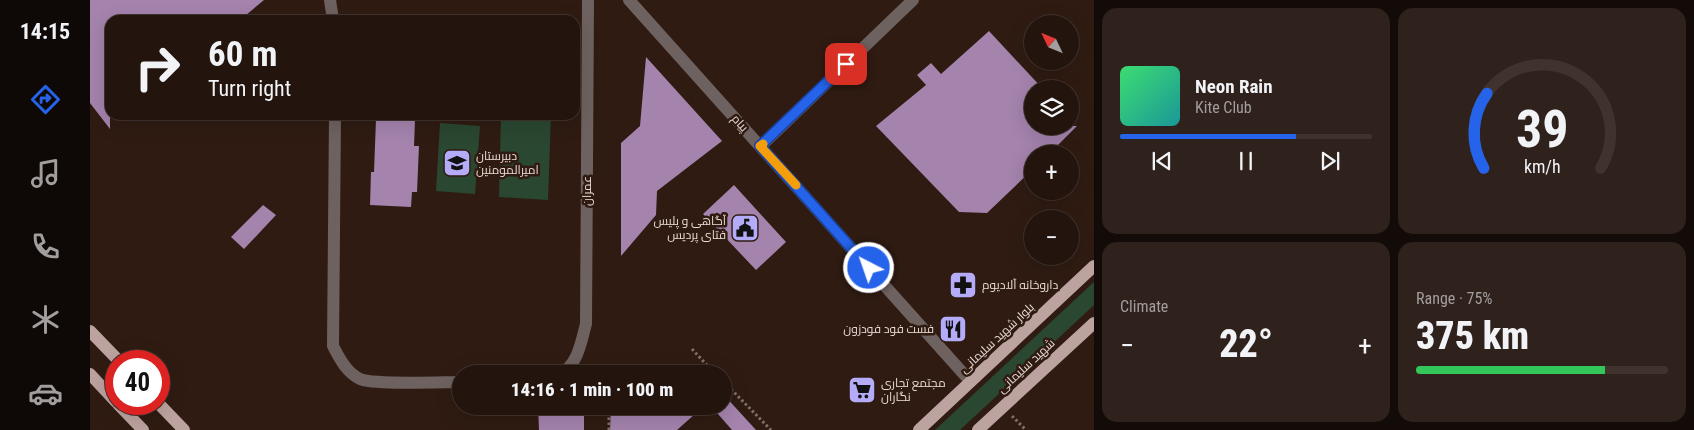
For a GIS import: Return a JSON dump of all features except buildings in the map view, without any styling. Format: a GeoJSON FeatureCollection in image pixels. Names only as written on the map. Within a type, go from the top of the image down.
{"type":"FeatureCollection","features":[{"type":"Feature","properties":{"kind":"main road","name":"بلوار شهید سلیمانی"},"geometry":{"type":"LineString","coordinates":[[919,430],[1094,266]]}},
{"type":"Feature","properties":{"kind":"main road","name":"شهید سلیمانی"},"geometry":{"type":"LineString","coordinates":[[978,430],[1094,322]]}},
{"type":"Feature","properties":{"kind":"main road"},"geometry":{"type":"LineString","coordinates":[[90,331],[108,350]]}},
{"type":"Feature","properties":{"kind":"main road"},"geometry":{"type":"LineString","coordinates":[[90,374],[105,390]]}},
{"type":"Feature","properties":{"kind":"main road"},"geometry":{"type":"LineString","coordinates":[[129,415],[143,430]]}},
{"type":"Feature","properties":{"kind":"main road"},"geometry":{"type":"LineString","coordinates":[[170,415],[184,430]]}},
{"type":"Feature","properties":{"kind":"street"},"geometry":{"type":"LineString","coordinates":[[330,0],[333,15]]}},
{"type":"Feature","properties":{"kind":"street","name":"عمران"},"geometry":{"type":"LineString","coordinates":[[569,365],[579,352],[586,324],[588,0]]}},
{"type":"Feature","properties":{"kind":"street","name":"پیام"},"geometry":{"type":"LineString","coordinates":[[630,0],[970,382]]}},
{"type":"Feature","properties":{"kind":"street"},"geometry":{"type":"LineString","coordinates":[[760,146],[914,0]]}},
{"type":"Feature","properties":{"kind":"street"},"geometry":{"type":"LineString","coordinates":[[335,120],[334,346],[339,359],[342,365],[361,379],[452,382]]}},
{"type":"Feature","properties":{"kind":"path"},"geometry":{"type":"LineString","coordinates":[[692,349],[707,365]]}},
{"type":"Feature","properties":{"kind":"path"},"geometry":{"type":"LineString","coordinates":[[732,390],[771,430]]}},
{"type":"Feature","properties":{"kind":"path"},"geometry":{"type":"LineString","coordinates":[[609,415],[609,430]]}},
{"type":"Feature","properties":{"kind":"green space"},"geometry":{"type":"Polygon","coordinates":[[[501,120],[551,120],[548,200],[499,197],[501,120]]]}},
{"type":"Feature","properties":{"kind":"green space"},"geometry":{"type":"Polygon","coordinates":[[[440,123],[480,126],[475,194],[436,191],[440,123]]]}},
{"type":"Feature","properties":{"kind":"green space"},"geometry":{"type":"Polygon","coordinates":[[[1094,282],[1094,305],[960,430],[935,430],[1094,282]]]}},
{"type":"Feature","properties":{"kind":"slow traffic"},"geometry":{"type":"LineString","coordinates":[[763,144],[760,146],[796,185]]}},
{"type":"Feature","properties":{"kind":"place","name":"دبیرستان امیرالمومنین"},"geometry":{"type":"Point","coordinates":[457,163]}},
{"type":"Feature","properties":{"kind":"place","name":"آگاهی و پلیس فتای پردیس"},"geometry":{"type":"Point","coordinates":[745,228]}},
{"type":"Feature","properties":{"kind":"place","name":"داروخانه آلادیوم"},"geometry":{"type":"Point","coordinates":[963,285]}},
{"type":"Feature","properties":{"kind":"place","name":"فست فود فودزون"},"geometry":{"type":"Point","coordinates":[953,329]}},
{"type":"Feature","properties":{"kind":"place","name":"مجتمع تجاری نگاران"},"geometry":{"type":"Point","coordinates":[862,390]}},
{"type":"Feature","properties":{"kind":"route"},"geometry":{"type":"LineString","coordinates":[[846,64],[760,146],[869,268]]}}]}
